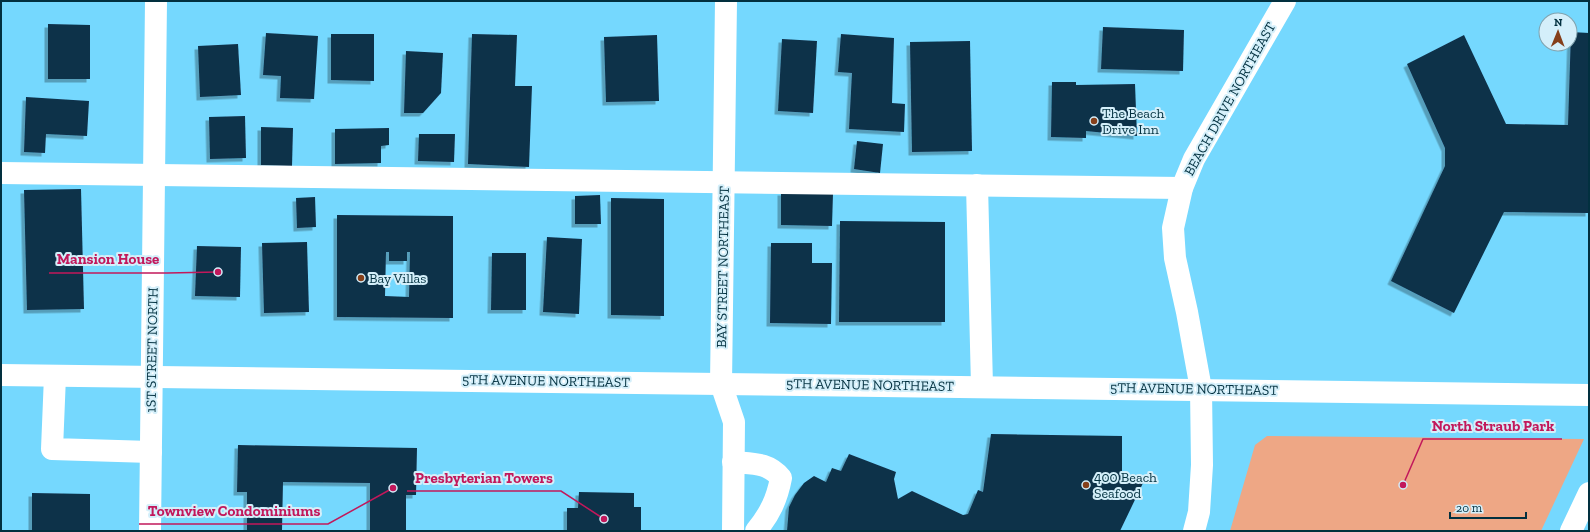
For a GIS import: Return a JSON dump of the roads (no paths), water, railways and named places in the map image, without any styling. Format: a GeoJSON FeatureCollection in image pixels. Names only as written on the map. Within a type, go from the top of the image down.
{"type":"FeatureCollection","features":[{"type":"Feature","properties":{"kind":"street","name":"1ST STREET NORTH"},"geometry":{"type":"LineString","coordinates":[[150,531],[156,1]]}},
{"type":"Feature","properties":{"kind":"street","name":"BAY STREET NORTHEAST"},"geometry":{"type":"LineString","coordinates":[[726,1],[721,384],[734,422],[733,531]]}},
{"type":"Feature","properties":{"kind":"street","name":"BEACH DRIVE NORTHEAST"},"geometry":{"type":"LineString","coordinates":[[1194,531],[1199,512],[1202,465],[1201,389],[1187,312],[1174,258],[1173,228],[1182,188],[1194,159],[1284,1]]}},
{"type":"Feature","properties":{"kind":"street"},"geometry":{"type":"LineString","coordinates":[[1,173],[1182,188]]}},
{"type":"Feature","properties":{"kind":"street"},"geometry":{"type":"LineString","coordinates":[[977,185],[982,386]]}},
{"type":"Feature","properties":{"kind":"street","name":"5TH AVENUE NORTHEAST"},"geometry":{"type":"LineString","coordinates":[[1,375],[982,386],[1589,395]]}},
{"type":"Feature","properties":{"kind":"street"},"geometry":{"type":"LineString","coordinates":[[55,376],[52,449],[151,452]]}},
{"type":"Feature","properties":{"kind":"street"},"geometry":{"type":"LineString","coordinates":[[733,462],[774,469],[781,478],[778,492],[770,514],[756,531]]}},
{"type":"Feature","properties":{"kind":"street"},"geometry":{"type":"LineString","coordinates":[[1571,531],[1589,493]]}},
{"type":"Feature","properties":{"kind":"place","name":"The Beach Drive Inn"},"geometry":{"type":"Point","coordinates":[1094,121]}},
{"type":"Feature","properties":{"kind":"place","name":"Mansion House"},"geometry":{"type":"Point","coordinates":[218,272]}},
{"type":"Feature","properties":{"kind":"place","name":"Bay Villas"},"geometry":{"type":"Point","coordinates":[361,278]}},
{"type":"Feature","properties":{"kind":"place","name":"400 Beach Seafood"},"geometry":{"type":"Point","coordinates":[1086,485]}},
{"type":"Feature","properties":{"kind":"place","name":"North Straub Park"},"geometry":{"type":"Point","coordinates":[1403,485]}},
{"type":"Feature","properties":{"kind":"place","name":"Townview Condominiums"},"geometry":{"type":"Point","coordinates":[393,488]}},
{"type":"Feature","properties":{"kind":"place","name":"Presbyterian Towers"},"geometry":{"type":"Point","coordinates":[604,519]}}]}
